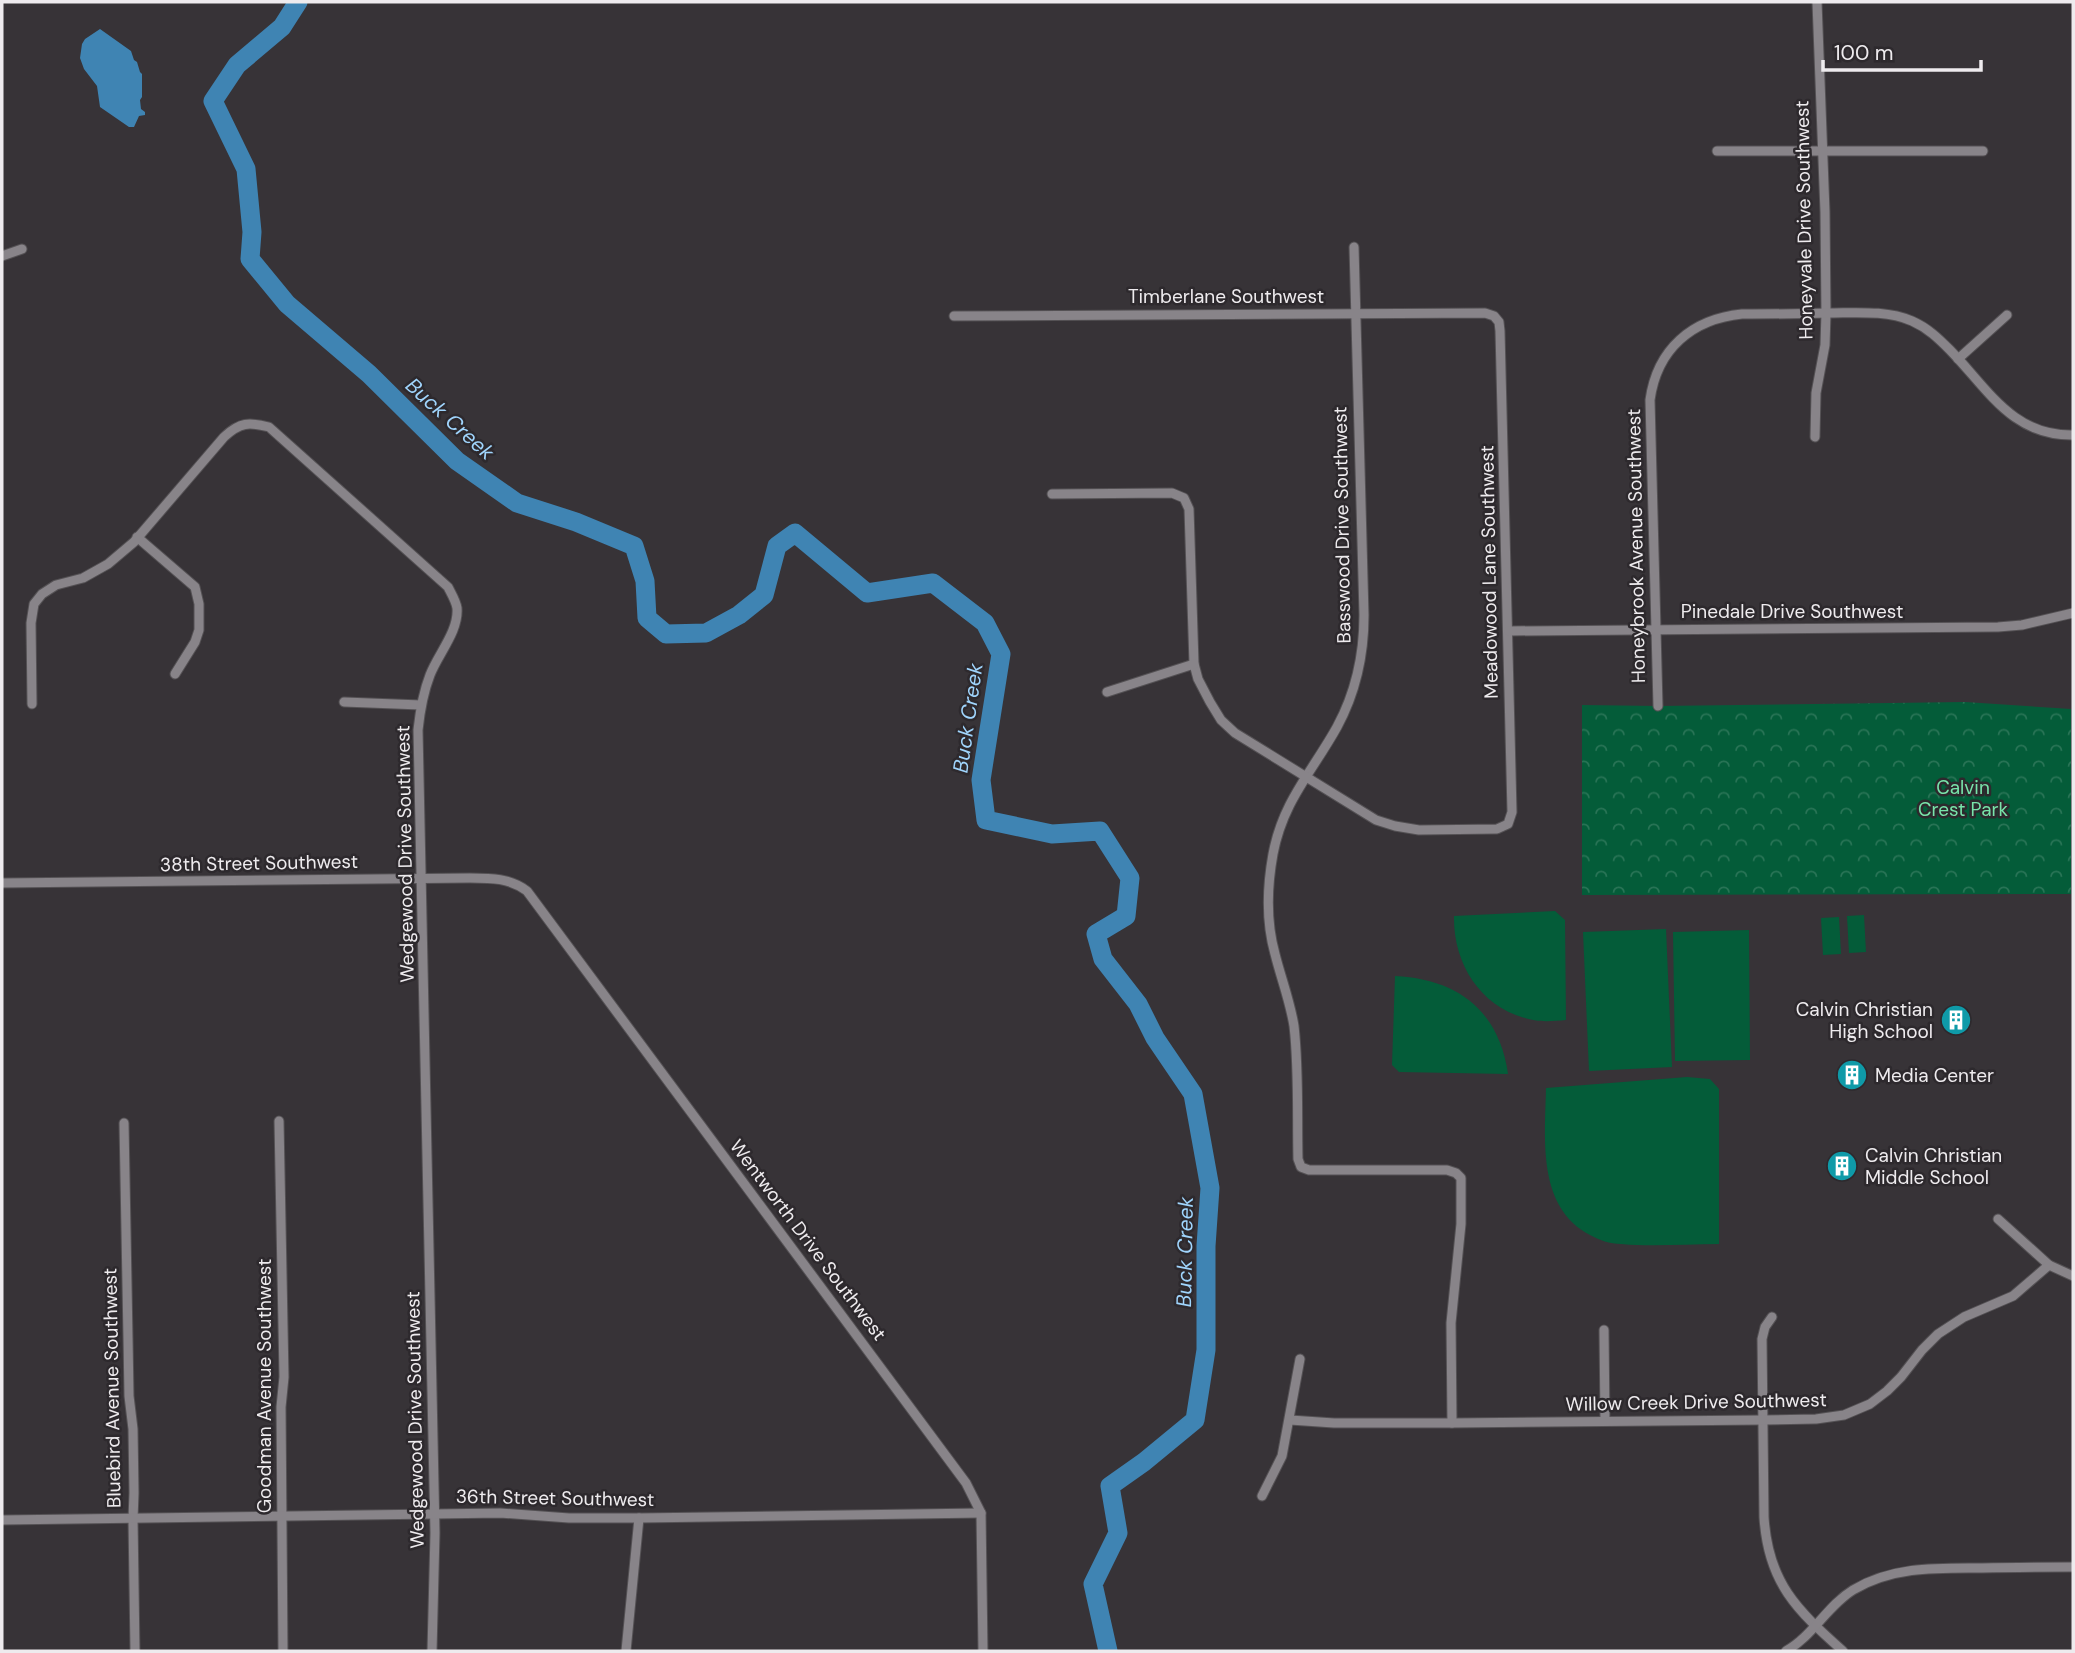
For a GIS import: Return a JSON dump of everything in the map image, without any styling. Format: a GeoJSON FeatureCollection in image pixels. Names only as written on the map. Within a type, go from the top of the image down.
{"type":"FeatureCollection","features":[{"type":"Feature","properties":{"kind":"street","name":"Honeyvale Drive Southwest"},"geometry":{"type":"LineString","coordinates":[[1815,436],[1816,393],[1825,345],[1826,313],[1817,2]]}},
{"type":"Feature","properties":{"kind":"street"},"geometry":{"type":"LineString","coordinates":[[1717,152],[1983,151]]}},
{"type":"Feature","properties":{"kind":"street","name":"Basswood Drive Southwest"},"geometry":{"type":"LineString","coordinates":[[1354,247],[1364,615],[1362,649],[1357,675],[1343,715],[1289,803],[1276,841],[1268,899],[1272,944],[1289,1004],[1294,1034],[1298,1159],[1301,1167],[1309,1170],[1447,1170],[1461,1178],[1462,1211],[1451,1323],[1452,1423]]}},
{"type":"Feature","properties":{"kind":"street"},"geometry":{"type":"LineString","coordinates":[[2,256],[22,249]]}},
{"type":"Feature","properties":{"kind":"street","name":"Timberlane Southwest"},"geometry":{"type":"LineString","coordinates":[[954,316],[1485,313],[1497,319]]}},
{"type":"Feature","properties":{"kind":"street"},"geometry":{"type":"LineString","coordinates":[[1826,313],[1874,313],[1903,318],[1921,325],[1934,334],[1999,405],[2019,422],[2043,432],[2073,435]]}},
{"type":"Feature","properties":{"kind":"street","name":"Honeybrook Avenue Southwest"},"geometry":{"type":"LineString","coordinates":[[1658,706],[1650,408],[1651,390],[1657,372],[1672,348],[1695,327],[1721,317],[1742,314],[1826,313]]}},
{"type":"Feature","properties":{"kind":"street"},"geometry":{"type":"LineString","coordinates":[[1958,359],[2007,315]]}},
{"type":"Feature","properties":{"kind":"street","name":"Meadowood Lane Southwest"},"geometry":{"type":"LineString","coordinates":[[1304,777],[1369,816],[1395,826],[1432,830],[1497,829],[1508,824],[1512,812],[1509,632],[1500,331],[1497,319]]}},
{"type":"Feature","properties":{"kind":"street","name":"Wedgewood Drive Southwest"},"geometry":{"type":"LineString","coordinates":[[32,704],[31,623],[34,604],[42,594],[56,586],[83,578],[108,564],[137,537],[235,427],[252,422],[269,427],[448,587],[457,606],[455,622],[430,676],[421,705],[418,730],[434,1514],[432,1651]]}},
{"type":"Feature","properties":{"kind":"street"},"geometry":{"type":"LineString","coordinates":[[1052,494],[1172,493],[1184,498],[1189,509],[1194,664],[1198,678],[1210,702],[1228,727],[1304,777]]}},
{"type":"Feature","properties":{"kind":"street"},"geometry":{"type":"LineString","coordinates":[[137,537],[195,587],[201,618],[199,630],[195,642],[175,674]]}},
{"type":"Feature","properties":{"kind":"street","name":"Pinedale Drive Southwest"},"geometry":{"type":"LineString","coordinates":[[1509,632],[1998,627],[2022,625],[2073,613]]}},
{"type":"Feature","properties":{"kind":"street"},"geometry":{"type":"LineString","coordinates":[[1107,692],[1194,664]]}},
{"type":"Feature","properties":{"kind":"street"},"geometry":{"type":"LineString","coordinates":[[344,702],[421,705]]}},
{"type":"Feature","properties":{"kind":"street","name":"38th Street Southwest"},"geometry":{"type":"LineString","coordinates":[[2,883],[421,878],[496,878],[516,882]]}},
{"type":"Feature","properties":{"kind":"street","name":"Wentworth Drive Southwest"},"geometry":{"type":"LineString","coordinates":[[516,882],[527,891],[966,1483],[981,1513],[983,1651]]}},
{"type":"Feature","properties":{"kind":"street","name":"Goodman Avenue Southwest"},"geometry":{"type":"LineString","coordinates":[[279,1121],[284,1377],[281,1407],[283,1651]]}},
{"type":"Feature","properties":{"kind":"street","name":"Bluebird Avenue Southwest"},"geometry":{"type":"LineString","coordinates":[[124,1123],[129,1373],[133,1430],[135,1651]]}},
{"type":"Feature","properties":{"kind":"street"},"geometry":{"type":"LineString","coordinates":[[1998,1219],[2049,1265],[2073,1276]]}},
{"type":"Feature","properties":{"kind":"street","name":"Willow Creek Drive Southwest"},"geometry":{"type":"LineString","coordinates":[[1290,1420],[1335,1423],[1452,1423],[1833,1417],[1851,1413],[1870,1404],[1895,1384],[1938,1334],[1964,1317],[2013,1296],[2049,1265]]}},
{"type":"Feature","properties":{"kind":"street"},"geometry":{"type":"LineString","coordinates":[[1772,1317],[1765,1327],[1762,1339],[1764,1517],[1769,1554],[1784,1589],[1796,1606],[1843,1651]]}},
{"type":"Feature","properties":{"kind":"street"},"geometry":{"type":"LineString","coordinates":[[1604,1330],[1605,1421]]}},
{"type":"Feature","properties":{"kind":"street"},"geometry":{"type":"LineString","coordinates":[[1262,1496],[1282,1457],[1300,1359]]}},
{"type":"Feature","properties":{"kind":"street","name":"36th Street Southwest"},"geometry":{"type":"LineString","coordinates":[[2,1520],[500,1513],[569,1518],[639,1518],[981,1513]]}},
{"type":"Feature","properties":{"kind":"street"},"geometry":{"type":"LineString","coordinates":[[626,1651],[639,1518]]}},
{"type":"Feature","properties":{"kind":"street"},"geometry":{"type":"LineString","coordinates":[[1786,1651],[1794,1647],[1830,1608],[1852,1591],[1898,1572],[1935,1568],[2073,1567]]}},
{"type":"Feature","properties":{"kind":"green space","name":"Calvin Crest Park"},"geometry":{"type":"Polygon","coordinates":[[[1965,702],[2071,709],[2071,894],[1582,895],[1582,705],[1965,702]]]}},
{"type":"Feature","properties":{"kind":"green space"},"geometry":{"type":"Polygon","coordinates":[[[1555,911],[1565,920],[1566,1020],[1533,1020],[1515,1015],[1485,996],[1474,983],[1459,952],[1454,916],[1555,911]]]}},
{"type":"Feature","properties":{"kind":"green space"},"geometry":{"type":"Polygon","coordinates":[[[1864,915],[1866,952],[1849,953],[1847,916],[1864,915]]]}},
{"type":"Feature","properties":{"kind":"green space"},"geometry":{"type":"Polygon","coordinates":[[[1839,917],[1841,954],[1823,955],[1821,918],[1839,917]]]}},
{"type":"Feature","properties":{"kind":"green space"},"geometry":{"type":"Polygon","coordinates":[[[1666,929],[1672,1067],[1589,1071],[1583,932],[1666,929]]]}},
{"type":"Feature","properties":{"kind":"green space"},"geometry":{"type":"Polygon","coordinates":[[[1749,930],[1750,1060],[1675,1061],[1673,932],[1749,930]]]}},
{"type":"Feature","properties":{"kind":"green space"},"geometry":{"type":"Polygon","coordinates":[[[1395,976],[1438,984],[1456,991],[1471,1002],[1485,1016],[1495,1032],[1508,1074],[1399,1072],[1392,1065],[1395,976]]]}},
{"type":"Feature","properties":{"kind":"green space"},"geometry":{"type":"Polygon","coordinates":[[[1687,1077],[1710,1079],[1719,1089],[1719,1244],[1617,1244],[1590,1235],[1573,1223],[1561,1208],[1553,1190],[1546,1150],[1546,1088],[1687,1077]]]}},
{"type":"Feature","properties":{"kind":"water"},"geometry":{"type":"Polygon","coordinates":[[[100,29],[131,51],[142,74],[140,100],[145,115],[139,116],[134,127],[129,127],[100,107],[97,86],[84,69],[80,58],[85,39],[100,29]]]}},
{"type":"Feature","properties":{"kind":"waterway","name":"Buck Creek"},"geometry":{"type":"LineString","coordinates":[[298,2],[282,27],[237,65],[213,101],[246,169],[252,232],[250,259],[287,304],[369,374],[457,461],[517,503],[576,522],[634,546],[645,581],[647,618],[666,634],[706,633],[739,615],[764,595],[777,546],[795,533],[867,593],[933,583],[985,623],[1001,654],[981,780],[986,820],[1052,834],[1100,831],[1130,878],[1126,916],[1096,934],[1103,959],[1138,1004],[1155,1038],[1193,1094],[1210,1188],[1206,1246],[1206,1350],[1195,1420],[1110,1486],[1118,1533],[1093,1584],[1108,1651]]}},
{"type":"Feature","properties":{"kind":"place","name":"Calvin Christian High School"},"geometry":{"type":"Point","coordinates":[1956,1020]}},
{"type":"Feature","properties":{"kind":"place","name":"Media Center"},"geometry":{"type":"Point","coordinates":[1852,1075]}},
{"type":"Feature","properties":{"kind":"place","name":"Calvin Christian Middle School"},"geometry":{"type":"Point","coordinates":[1842,1166]}}]}
